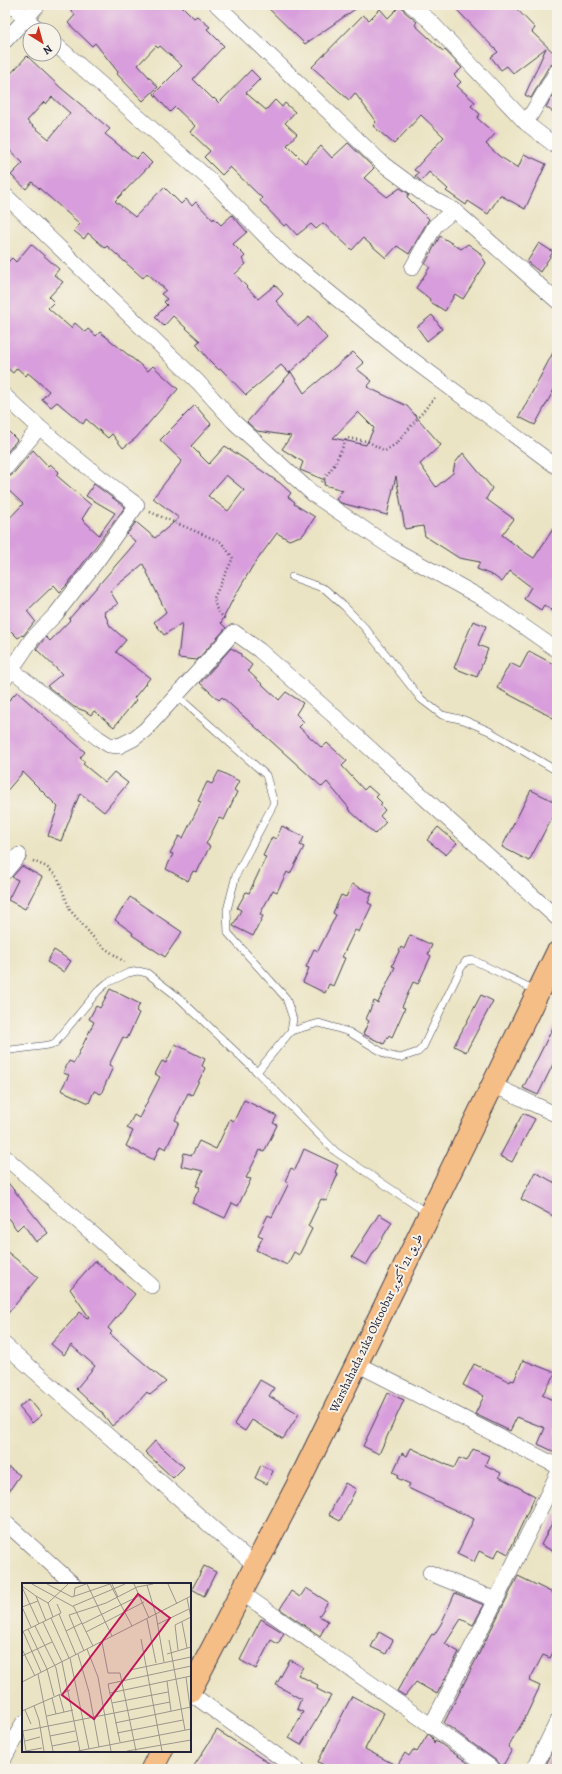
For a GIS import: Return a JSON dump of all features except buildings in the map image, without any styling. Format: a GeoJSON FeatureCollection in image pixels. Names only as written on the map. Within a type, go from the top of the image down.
{"type":"FeatureCollection","features":[{"type":"Feature","properties":{"kind":"main road","name":"Warshahada 21ka Oktoobar طريق 21 أكتوبر"},"geometry":{"type":"LineString","coordinates":[[191,1690],[256,1566],[357,1364],[537,991],[557,953]]}},
{"type":"Feature","properties":{"kind":"main road"},"geometry":{"type":"LineString","coordinates":[[152,1769],[160,1752]]}},
{"type":"Feature","properties":{"kind":"street"},"geometry":{"type":"LineString","coordinates":[[11,5],[30,22]]}},
{"type":"Feature","properties":{"kind":"street"},"geometry":{"type":"LineString","coordinates":[[5,41],[38,5]]}},
{"type":"Feature","properties":{"kind":"street"},"geometry":{"type":"LineString","coordinates":[[217,5],[383,164],[422,193],[454,210],[557,301]]}},
{"type":"Feature","properties":{"kind":"street"},"geometry":{"type":"LineString","coordinates":[[411,5],[430,21],[526,123],[557,147]]}},
{"type":"Feature","properties":{"kind":"street"},"geometry":{"type":"LineString","coordinates":[[62,50],[203,174],[286,257],[402,352],[557,467]]}},
{"type":"Feature","properties":{"kind":"street"},"geometry":{"type":"LineString","coordinates":[[526,123],[557,71]]}},
{"type":"Feature","properties":{"kind":"street"},"geometry":{"type":"LineString","coordinates":[[5,195],[198,382],[234,422],[314,495],[395,550],[487,601],[557,650]]}},
{"type":"Feature","properties":{"kind":"street"},"geometry":{"type":"LineString","coordinates":[[412,268],[435,226],[454,210]]}},
{"type":"Feature","properties":{"kind":"street"},"geometry":{"type":"LineString","coordinates":[[5,396],[39,428],[90,470],[137,505],[131,516],[56,614],[32,639],[7,669],[109,745],[119,746],[133,739],[145,730],[234,632],[258,650],[342,723],[557,918]]}},
{"type":"Feature","properties":{"kind":"street"},"geometry":{"type":"LineString","coordinates":[[5,470],[39,428]]}},
{"type":"Feature","properties":{"kind":"street"},"geometry":{"type":"LineString","coordinates":[[5,872],[19,855]]}},
{"type":"Feature","properties":{"kind":"street"},"geometry":{"type":"LineString","coordinates":[[492,1084],[557,1115]]}},
{"type":"Feature","properties":{"kind":"street"},"geometry":{"type":"LineString","coordinates":[[5,1157],[152,1286]]}},
{"type":"Feature","properties":{"kind":"street"},"geometry":{"type":"LineString","coordinates":[[5,1344],[256,1566]]}},
{"type":"Feature","properties":{"kind":"street"},"geometry":{"type":"LineString","coordinates":[[357,1364],[557,1459]]}},
{"type":"Feature","properties":{"kind":"street"},"geometry":{"type":"LineString","coordinates":[[357,1364],[557,1466]]}},
{"type":"Feature","properties":{"kind":"street"},"geometry":{"type":"LineString","coordinates":[[431,1726],[496,1600],[557,1475]]}},
{"type":"Feature","properties":{"kind":"street"},"geometry":{"type":"LineString","coordinates":[[5,1522],[72,1583]]}},
{"type":"Feature","properties":{"kind":"street"},"geometry":{"type":"LineString","coordinates":[[430,1573],[496,1600]]}},
{"type":"Feature","properties":{"kind":"street"},"geometry":{"type":"LineString","coordinates":[[242,1593],[379,1687],[431,1726],[493,1769]]}},
{"type":"Feature","properties":{"kind":"street"},"geometry":{"type":"LineString","coordinates":[[191,1693],[296,1769]]}},
{"type":"Feature","properties":{"kind":"street"},"geometry":{"type":"LineString","coordinates":[[534,1769],[557,1722]]}},
{"type":"Feature","properties":{"kind":"street"},"geometry":{"type":"LineString","coordinates":[[5,1757],[22,1725]]}},
{"type":"Feature","properties":{"kind":"lane"},"geometry":{"type":"LineString","coordinates":[[292,577],[325,589],[345,607],[365,628],[421,699],[442,715],[464,720],[489,731],[557,771]]}},
{"type":"Feature","properties":{"kind":"lane"},"geometry":{"type":"LineString","coordinates":[[176,695],[266,775],[274,803],[236,875],[227,910],[228,933],[286,998],[293,1019],[292,1031]]}},
{"type":"Feature","properties":{"kind":"lane"},"geometry":{"type":"LineString","coordinates":[[257,1072],[292,1031],[319,1024],[349,1032],[387,1055],[400,1058],[418,1052],[423,1047],[461,968],[466,961],[473,960],[537,991]]}},
{"type":"Feature","properties":{"kind":"lane"},"geometry":{"type":"LineString","coordinates":[[5,1052],[55,1042],[98,990],[107,983],[128,972],[138,971],[147,973],[153,976],[178,997],[257,1072],[336,1152],[429,1215]]}},
{"type":"Feature","properties":{"kind":"path"},"geometry":{"type":"LineString","coordinates":[[314,495],[334,465],[348,438],[367,441],[385,451],[391,448],[446,386]]}},
{"type":"Feature","properties":{"kind":"path"},"geometry":{"type":"LineString","coordinates":[[137,505],[161,518],[221,542],[233,558],[214,598],[216,608],[234,632]]}},
{"type":"Feature","properties":{"kind":"path"},"geometry":{"type":"LineString","coordinates":[[19,855],[47,867],[58,878],[70,910],[98,944],[138,971]]}}]}
